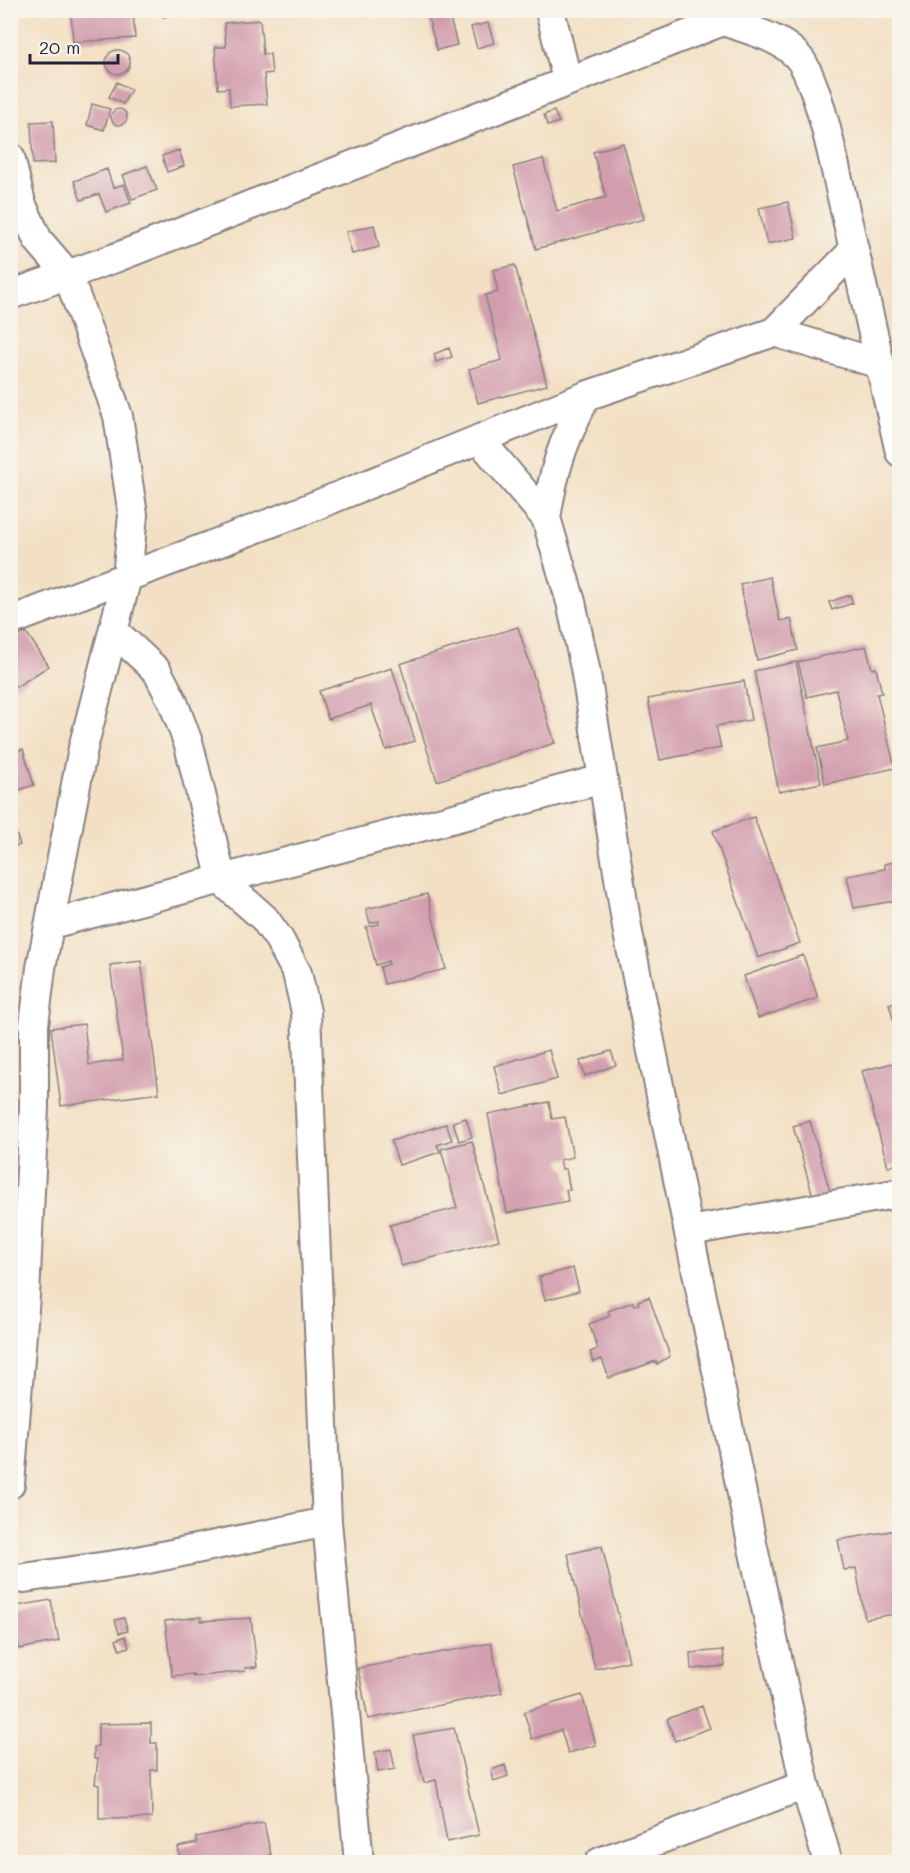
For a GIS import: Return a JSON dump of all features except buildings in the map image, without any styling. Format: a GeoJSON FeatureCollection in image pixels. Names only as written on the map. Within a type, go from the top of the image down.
{"type":"FeatureCollection","features":[{"type":"Feature","properties":{"kind":"street"},"geometry":{"type":"LineString","coordinates":[[550,10],[567,80]]}},
{"type":"Feature","properties":{"kind":"street"},"geometry":{"type":"LineString","coordinates":[[10,295],[115,258],[567,80],[739,16],[801,61],[828,139],[900,452]]}},
{"type":"Feature","properties":{"kind":"street"},"geometry":{"type":"LineString","coordinates":[[10,157],[21,203],[38,240],[68,275],[118,416],[128,465],[133,515],[127,577],[83,748],[51,924],[40,969],[33,1025],[34,1107],[18,1295],[10,1484]]}},
{"type":"Feature","properties":{"kind":"street"},"geometry":{"type":"LineString","coordinates":[[10,621],[297,513],[586,396],[774,332],[854,250]]}},
{"type":"Feature","properties":{"kind":"street"},"geometry":{"type":"LineString","coordinates":[[774,332],[880,364]]}},
{"type":"Feature","properties":{"kind":"street"},"geometry":{"type":"LineString","coordinates":[[546,518],[554,470],[563,442],[586,396]]}},
{"type":"Feature","properties":{"kind":"street"},"geometry":{"type":"LineString","coordinates":[[479,439],[546,518],[571,602],[585,668],[628,933],[751,1536],[805,1785],[828,1863]]}},
{"type":"Feature","properties":{"kind":"street"},"geometry":{"type":"LineString","coordinates":[[114,631],[157,671],[173,702],[189,745],[222,881],[264,918],[279,939],[297,973],[306,1012],[327,1522],[359,1863]]}},
{"type":"Feature","properties":{"kind":"street"},"geometry":{"type":"LineString","coordinates":[[51,924],[222,881],[603,779]]}},
{"type":"Feature","properties":{"kind":"street"},"geometry":{"type":"LineString","coordinates":[[690,1231],[900,1193]]}},
{"type":"Feature","properties":{"kind":"street"},"geometry":{"type":"LineString","coordinates":[[10,1580],[128,1563],[327,1522]]}},
{"type":"Feature","properties":{"kind":"street"},"geometry":{"type":"LineString","coordinates":[[600,1863],[805,1785]]}}]}
